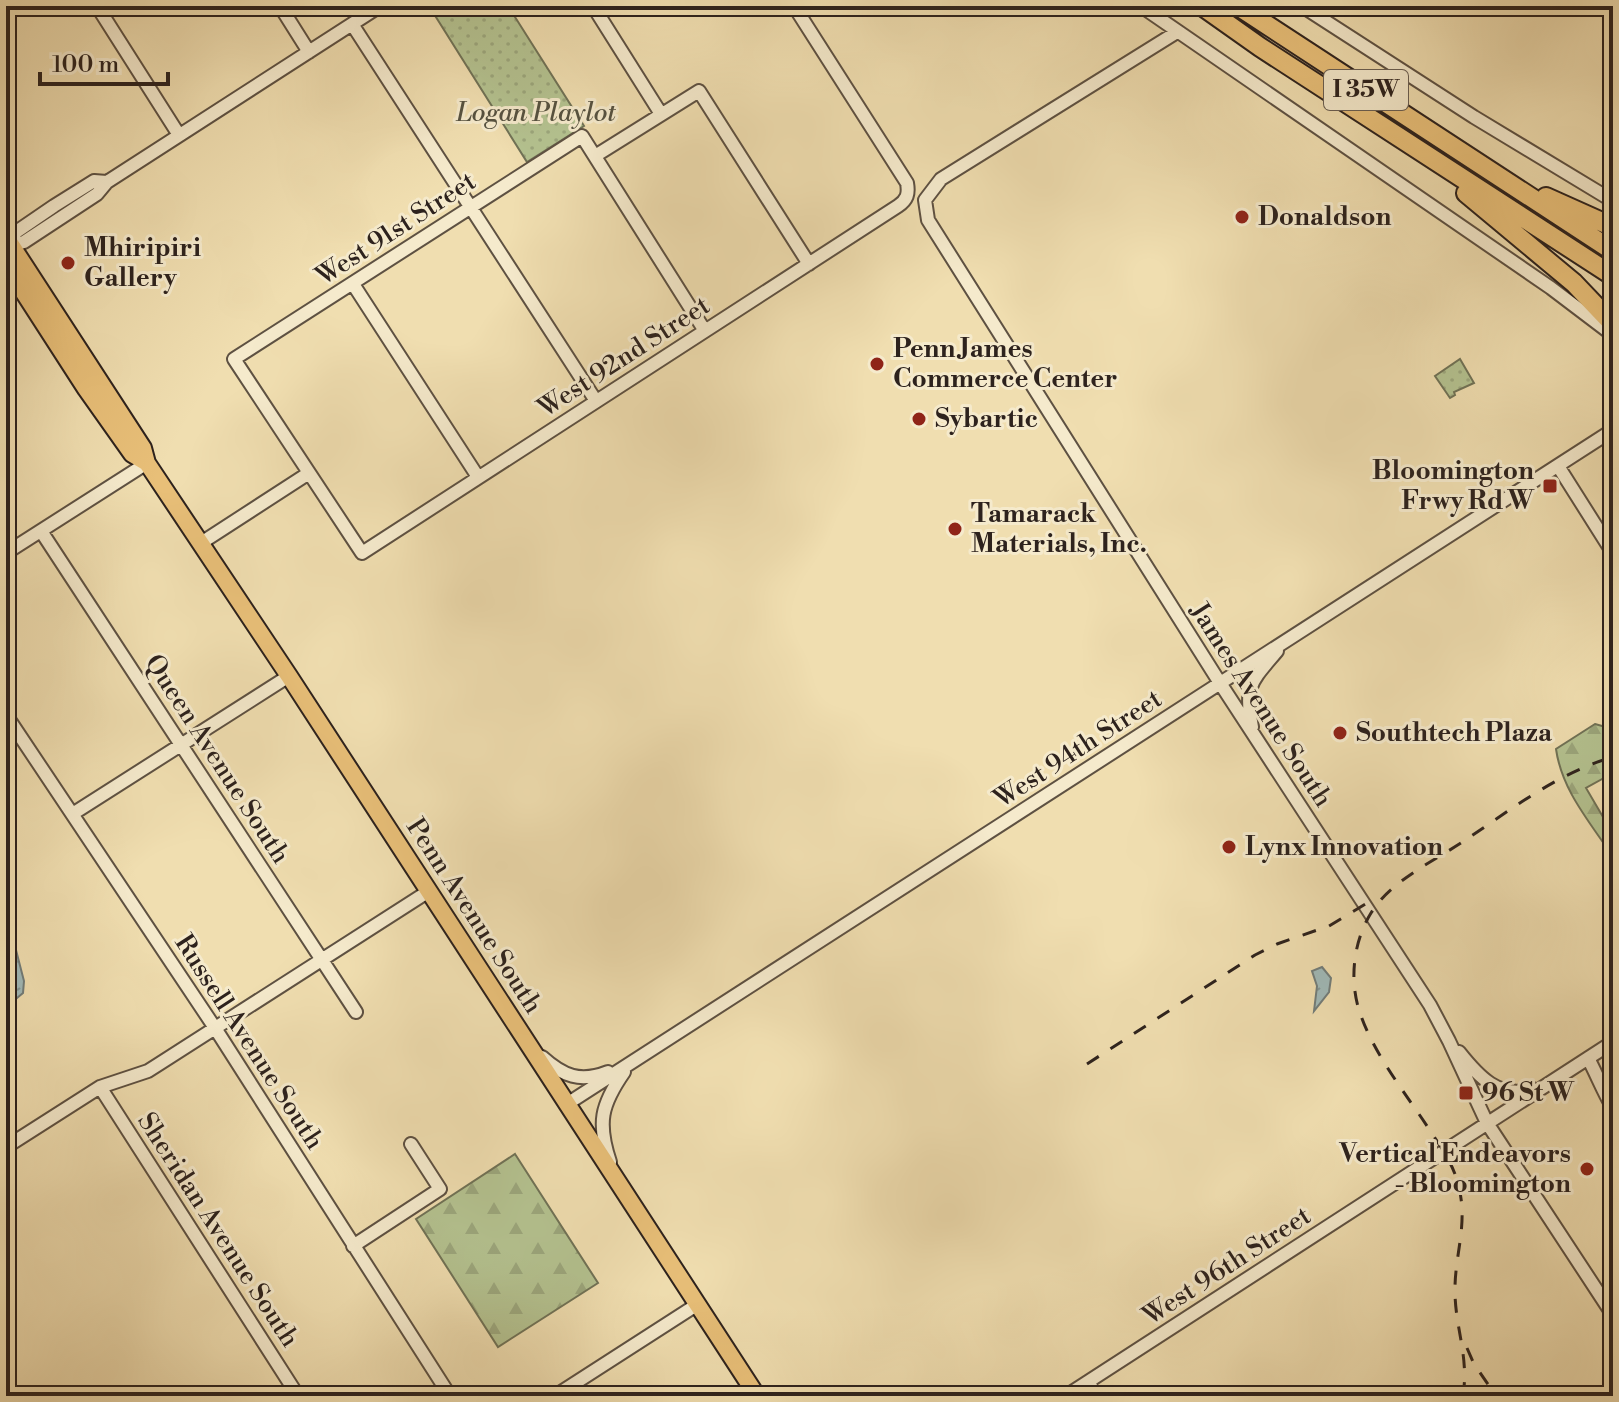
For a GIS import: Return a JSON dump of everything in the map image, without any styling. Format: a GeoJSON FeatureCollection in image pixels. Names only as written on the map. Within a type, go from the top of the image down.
{"type":"FeatureCollection","features":[{"type":"Feature","properties":{"kind":"highway","name":"I 35W"},"geometry":{"type":"LineString","coordinates":[[1202,6],[1260,47],[1613,276]]}},
{"type":"Feature","properties":{"kind":"highway","name":"I 35W"},"geometry":{"type":"LineString","coordinates":[[1238,6],[1613,251]]}},
{"type":"Feature","properties":{"kind":"highway"},"geometry":{"type":"LineString","coordinates":[[1403,139],[1574,283],[1613,324]]}},
{"type":"Feature","properties":{"kind":"highway"},"geometry":{"type":"LineString","coordinates":[[1495,175],[1613,227]]}},
{"type":"Feature","properties":{"kind":"main road","name":"Penn Avenue South"},"geometry":{"type":"LineString","coordinates":[[7,243],[143,448],[147,463],[757,1396]]}},
{"type":"Feature","properties":{"kind":"main road","name":"Penn Avenue South"},"geometry":{"type":"LineString","coordinates":[[6,265],[132,454],[147,463]]}},
{"type":"Feature","properties":{"kind":"street"},"geometry":{"type":"LineString","coordinates":[[97,6],[179,135]]}},
{"type":"Feature","properties":{"kind":"street"},"geometry":{"type":"LineString","coordinates":[[280,6],[309,52]]}},
{"type":"Feature","properties":{"kind":"street"},"geometry":{"type":"LineString","coordinates":[[7,243],[24,242],[97,194],[107,182],[380,6]]}},
{"type":"Feature","properties":{"kind":"street"},"geometry":{"type":"LineString","coordinates":[[593,6],[661,114]]}},
{"type":"Feature","properties":{"kind":"street","name":"West 92nd Street"},"geometry":{"type":"LineString","coordinates":[[309,473],[362,553],[902,204],[908,196],[907,183],[794,6]]}},
{"type":"Feature","properties":{"kind":"street"},"geometry":{"type":"LineString","coordinates":[[1141,6],[1551,288],[1613,335]]}},
{"type":"Feature","properties":{"kind":"street"},"geometry":{"type":"LineString","coordinates":[[1302,6],[1474,117],[1613,201]]}},
{"type":"Feature","properties":{"kind":"street"},"geometry":{"type":"LineString","coordinates":[[1315,15],[1328,6]]}},
{"type":"Feature","properties":{"kind":"street"},"geometry":{"type":"LineString","coordinates":[[352,24],[596,401]]}},
{"type":"Feature","properties":{"kind":"street","name":"James Avenue South"},"geometry":{"type":"LineString","coordinates":[[1177,32],[941,179],[925,200],[929,224],[1220,683],[1430,1005],[1487,1123],[1613,1315]]}},
{"type":"Feature","properties":{"kind":"street"},"geometry":{"type":"LineString","coordinates":[[705,331],[595,156],[699,91],[809,264]]}},
{"type":"Feature","properties":{"kind":"street","name":"West 91st Street"},"geometry":{"type":"LineString","coordinates":[[309,473],[234,359],[582,136],[595,156]]}},
{"type":"Feature","properties":{"kind":"street"},"geometry":{"type":"LineString","coordinates":[[353,284],[478,477]]}},
{"type":"Feature","properties":{"kind":"street","name":"West 94th Street"},"geometry":{"type":"LineString","coordinates":[[567,1104],[1613,430]]}},
{"type":"Feature","properties":{"kind":"street"},"geometry":{"type":"LineString","coordinates":[[6,553],[147,463]]}},
{"type":"Feature","properties":{"kind":"street"},"geometry":{"type":"LineString","coordinates":[[1558,466],[1613,553]]}},
{"type":"Feature","properties":{"kind":"street"},"geometry":{"type":"LineString","coordinates":[[201,543],[309,473]]}},
{"type":"Feature","properties":{"kind":"street","name":"Queen Avenue South"},"geometry":{"type":"LineString","coordinates":[[41,531],[356,1012]]}},
{"type":"Feature","properties":{"kind":"street"},"geometry":{"type":"LineString","coordinates":[[1254,734],[1248,702],[1249,689],[1257,674],[1284,642]]}},
{"type":"Feature","properties":{"kind":"street"},"geometry":{"type":"LineString","coordinates":[[74,813],[289,676]]}},
{"type":"Feature","properties":{"kind":"street","name":"Russell Avenue South"},"geometry":{"type":"LineString","coordinates":[[6,715],[215,1028],[450,1396]]}},
{"type":"Feature","properties":{"kind":"street"},"geometry":{"type":"LineString","coordinates":[[6,1147],[100,1087],[148,1071],[429,891]]}},
{"type":"Feature","properties":{"kind":"street"},"geometry":{"type":"LineString","coordinates":[[1449,1041],[1480,1077],[1498,1088],[1524,1092],[1544,1086]]}},
{"type":"Feature","properties":{"kind":"street","name":"West 96th Street"},"geometry":{"type":"LineString","coordinates":[[1066,1396],[1613,1042]]}},
{"type":"Feature","properties":{"kind":"street"},"geometry":{"type":"LineString","coordinates":[[531,1047],[554,1068],[574,1078],[595,1078],[630,1064]]}},
{"type":"Feature","properties":{"kind":"street"},"geometry":{"type":"LineString","coordinates":[[1588,1058],[1613,1108]]}},
{"type":"Feature","properties":{"kind":"street"},"geometry":{"type":"LineString","coordinates":[[613,1173],[602,1132],[603,1108],[613,1087],[630,1064]]}},
{"type":"Feature","properties":{"kind":"street","name":"Sheridan Avenue South"},"geometry":{"type":"LineString","coordinates":[[100,1087],[298,1396]]}},
{"type":"Feature","properties":{"kind":"street"},"geometry":{"type":"LineString","coordinates":[[353,1246],[440,1189],[411,1144]]}},
{"type":"Feature","properties":{"kind":"street"},"geometry":{"type":"LineString","coordinates":[[555,1396],[698,1304]]}},
{"type":"Feature","properties":{"kind":"street"},"geometry":{"type":"LineString","coordinates":[[1088,1382],[1097,1396]]}},
{"type":"Feature","properties":{"kind":"green space","name":"Logan Playlot"},"geometry":{"type":"Polygon","coordinates":[[[429,6],[508,6],[584,126],[527,162],[429,6]]]}},
{"type":"Feature","properties":{"kind":"green space"},"geometry":{"type":"Polygon","coordinates":[[[1460,359],[1474,383],[1454,392],[1455,395],[1450,398],[1435,376],[1460,359]]]}},
{"type":"Feature","properties":{"kind":"green space"},"geometry":{"type":"Polygon","coordinates":[[[1595,724],[1613,729],[1613,773],[1586,788],[1613,834],[1613,857],[1586,819],[1564,779],[1556,749],[1595,724]]]}},
{"type":"Feature","properties":{"kind":"green space"},"geometry":{"type":"Polygon","coordinates":[[[515,1154],[598,1283],[498,1347],[416,1219],[515,1154]]]}},
{"type":"Feature","properties":{"kind":"water"},"geometry":{"type":"Polygon","coordinates":[[[6,886],[15,892],[16,950],[24,981],[23,993],[11,1003],[6,1003],[6,886]]]}},
{"type":"Feature","properties":{"kind":"water"},"geometry":{"type":"Polygon","coordinates":[[[1322,967],[1331,978],[1329,992],[1314,1011],[1317,986],[1312,971],[1322,967]]]}},
{"type":"Feature","properties":{"kind":"railway"},"geometry":{"type":"LineString","coordinates":[[1463,1396],[1463,1356],[1455,1294],[1462,1224],[1461,1196],[1452,1167],[1442,1149],[1366,1029],[1357,1001],[1354,975],[1360,936],[1379,902],[1424,866],[1553,783],[1613,757]]}},
{"type":"Feature","properties":{"kind":"railway"},"geometry":{"type":"LineString","coordinates":[[1087,1064],[1255,955],[1329,926],[1377,897]]}},
{"type":"Feature","properties":{"kind":"railway"},"geometry":{"type":"LineString","coordinates":[[1467,1348],[1496,1396]]}},
{"type":"Feature","properties":{"kind":"place","name":"Donaldson"},"geometry":{"type":"Point","coordinates":[1242,217]}},
{"type":"Feature","properties":{"kind":"place","name":"Mhiripiri Gallery"},"geometry":{"type":"Point","coordinates":[68,263]}},
{"type":"Feature","properties":{"kind":"place","name":"Penn James Commerce Center"},"geometry":{"type":"Point","coordinates":[877,364]}},
{"type":"Feature","properties":{"kind":"place","name":"Sybartic"},"geometry":{"type":"Point","coordinates":[919,419]}},
{"type":"Feature","properties":{"kind":"place","name":"Bloomington Frwy Rd W"},"geometry":{"type":"Point","coordinates":[1550,486]}},
{"type":"Feature","properties":{"kind":"place","name":"Tamarack Materials, Inc."},"geometry":{"type":"Point","coordinates":[955,529]}},
{"type":"Feature","properties":{"kind":"place","name":"Southtech Plaza"},"geometry":{"type":"Point","coordinates":[1340,733]}},
{"type":"Feature","properties":{"kind":"place","name":"Lynx Innovation"},"geometry":{"type":"Point","coordinates":[1229,847]}},
{"type":"Feature","properties":{"kind":"place","name":"96 St W"},"geometry":{"type":"Point","coordinates":[1466,1093]}},
{"type":"Feature","properties":{"kind":"place","name":"Vertical Endeavors - Bloomington"},"geometry":{"type":"Point","coordinates":[1587,1169]}}]}
